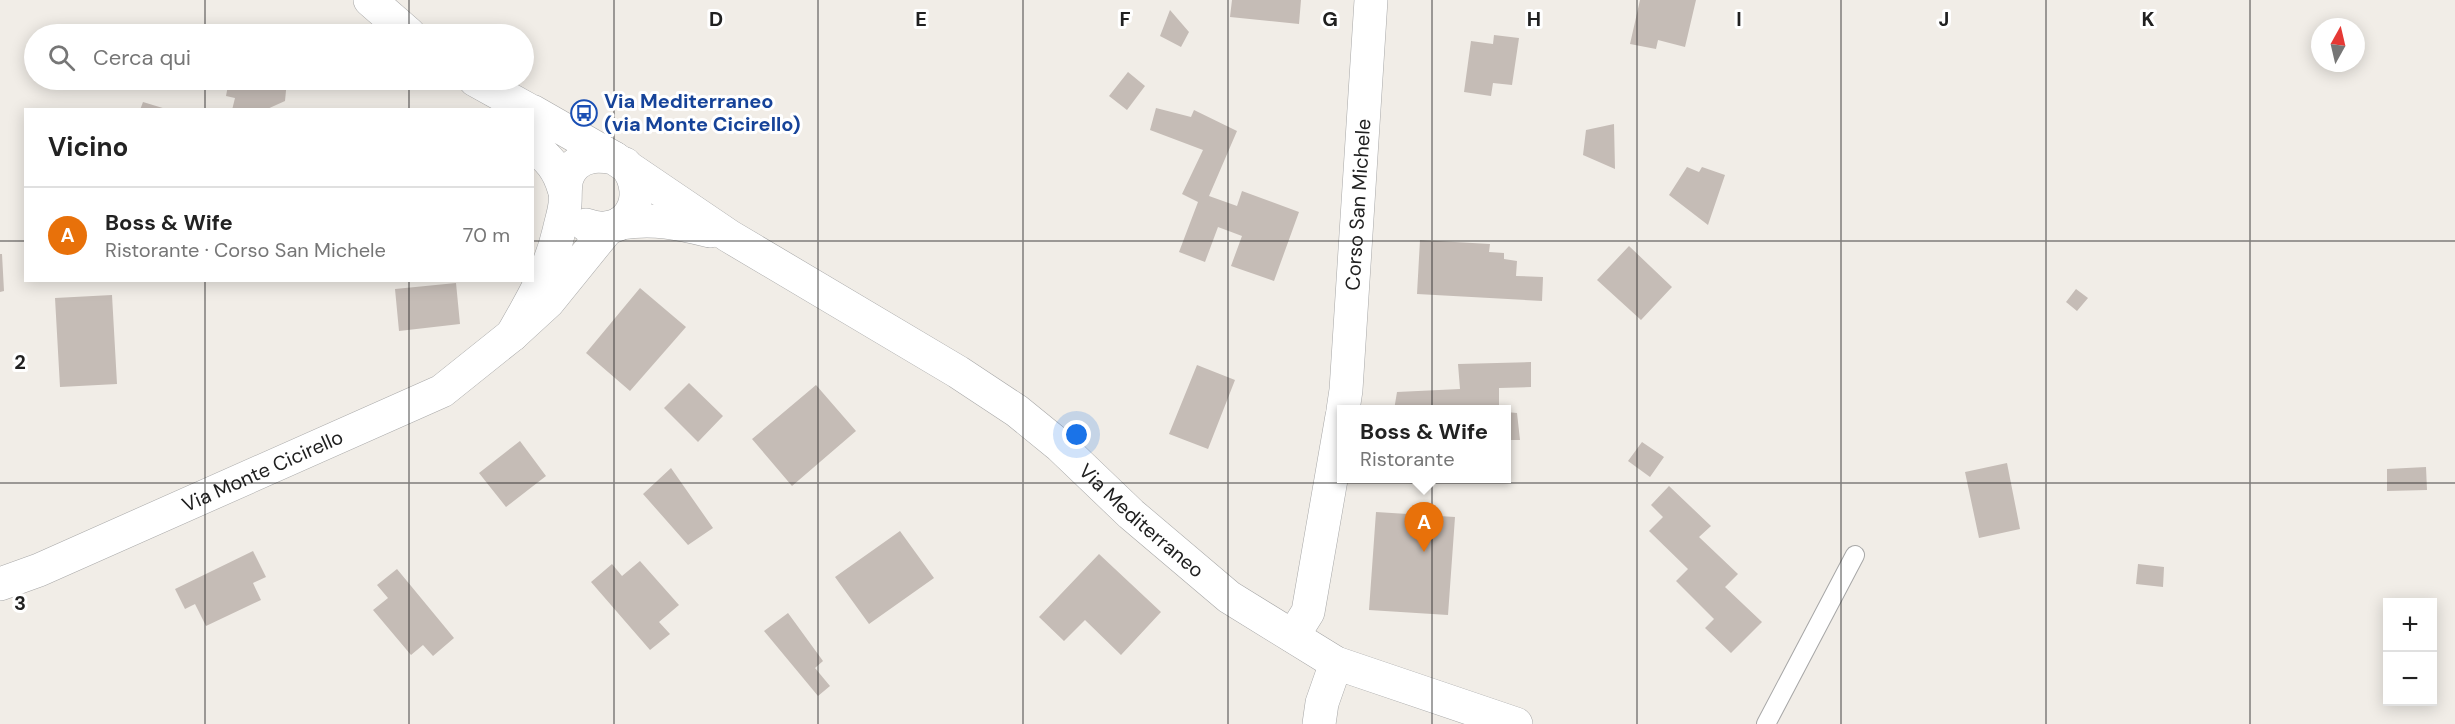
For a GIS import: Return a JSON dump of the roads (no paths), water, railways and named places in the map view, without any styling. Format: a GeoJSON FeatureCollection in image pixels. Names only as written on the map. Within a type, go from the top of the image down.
{"type":"FeatureCollection","features":[{"type":"Feature","properties":{"kind":"street"},"geometry":{"type":"LineString","coordinates":[[370,0],[398,24]]}},
{"type":"Feature","properties":{"kind":"street","name":"Corso San Michele"},"geometry":{"type":"LineString","coordinates":[[1344,405],[1348,367],[1371,0]]}},
{"type":"Feature","properties":{"kind":"street"},"geometry":{"type":"LineString","coordinates":[[469,90],[488,108]]}},
{"type":"Feature","properties":{"kind":"street"},"geometry":{"type":"LineString","coordinates":[[494,90],[527,108]]}},
{"type":"Feature","properties":{"kind":"street"},"geometry":{"type":"LineString","coordinates":[[534,112],[619,161],[729,236]]}},
{"type":"Feature","properties":{"kind":"street"},"geometry":{"type":"LineString","coordinates":[[534,147],[559,171],[564,196],[571,214],[581,223],[594,228],[644,219],[674,222],[729,236]]}},
{"type":"Feature","properties":{"kind":"street"},"geometry":{"type":"LineString","coordinates":[[512,335],[551,262],[567,176],[575,165],[587,157],[600,155],[619,161],[634,175],[637,188],[633,207],[614,225]]}},
{"type":"Feature","properties":{"kind":"street","name":"Via Monte Cicirello"},"geometry":{"type":"LineString","coordinates":[[0,584],[39,570],[442,391],[512,335],[548,302],[614,225]]}},
{"type":"Feature","properties":{"kind":"street","name":"Via Mediterraneo"},"geometry":{"type":"LineString","coordinates":[[729,236],[958,372],[1017,411],[1060,446],[1131,514],[1229,597],[1336,663],[1516,724]]}},
{"type":"Feature","properties":{"kind":"street"},"geometry":{"type":"LineString","coordinates":[[1293,636],[1308,612],[1337,440]]}},
{"type":"Feature","properties":{"kind":"street"},"geometry":{"type":"LineString","coordinates":[[1319,724],[1322,703],[1336,663]]}},
{"type":"Feature","properties":{"kind":"lane"},"geometry":{"type":"LineString","coordinates":[[1766,724],[1855,555]]}},
{"type":"Feature","properties":{"kind":"place","name":"Via Mediterraneo (via Monte Cicirello)"},"geometry":{"type":"Point","coordinates":[584,113]}},
{"type":"Feature","properties":{"kind":"place","name":"Boss & Wife"},"geometry":{"type":"Point","coordinates":[1424,552]}}]}
